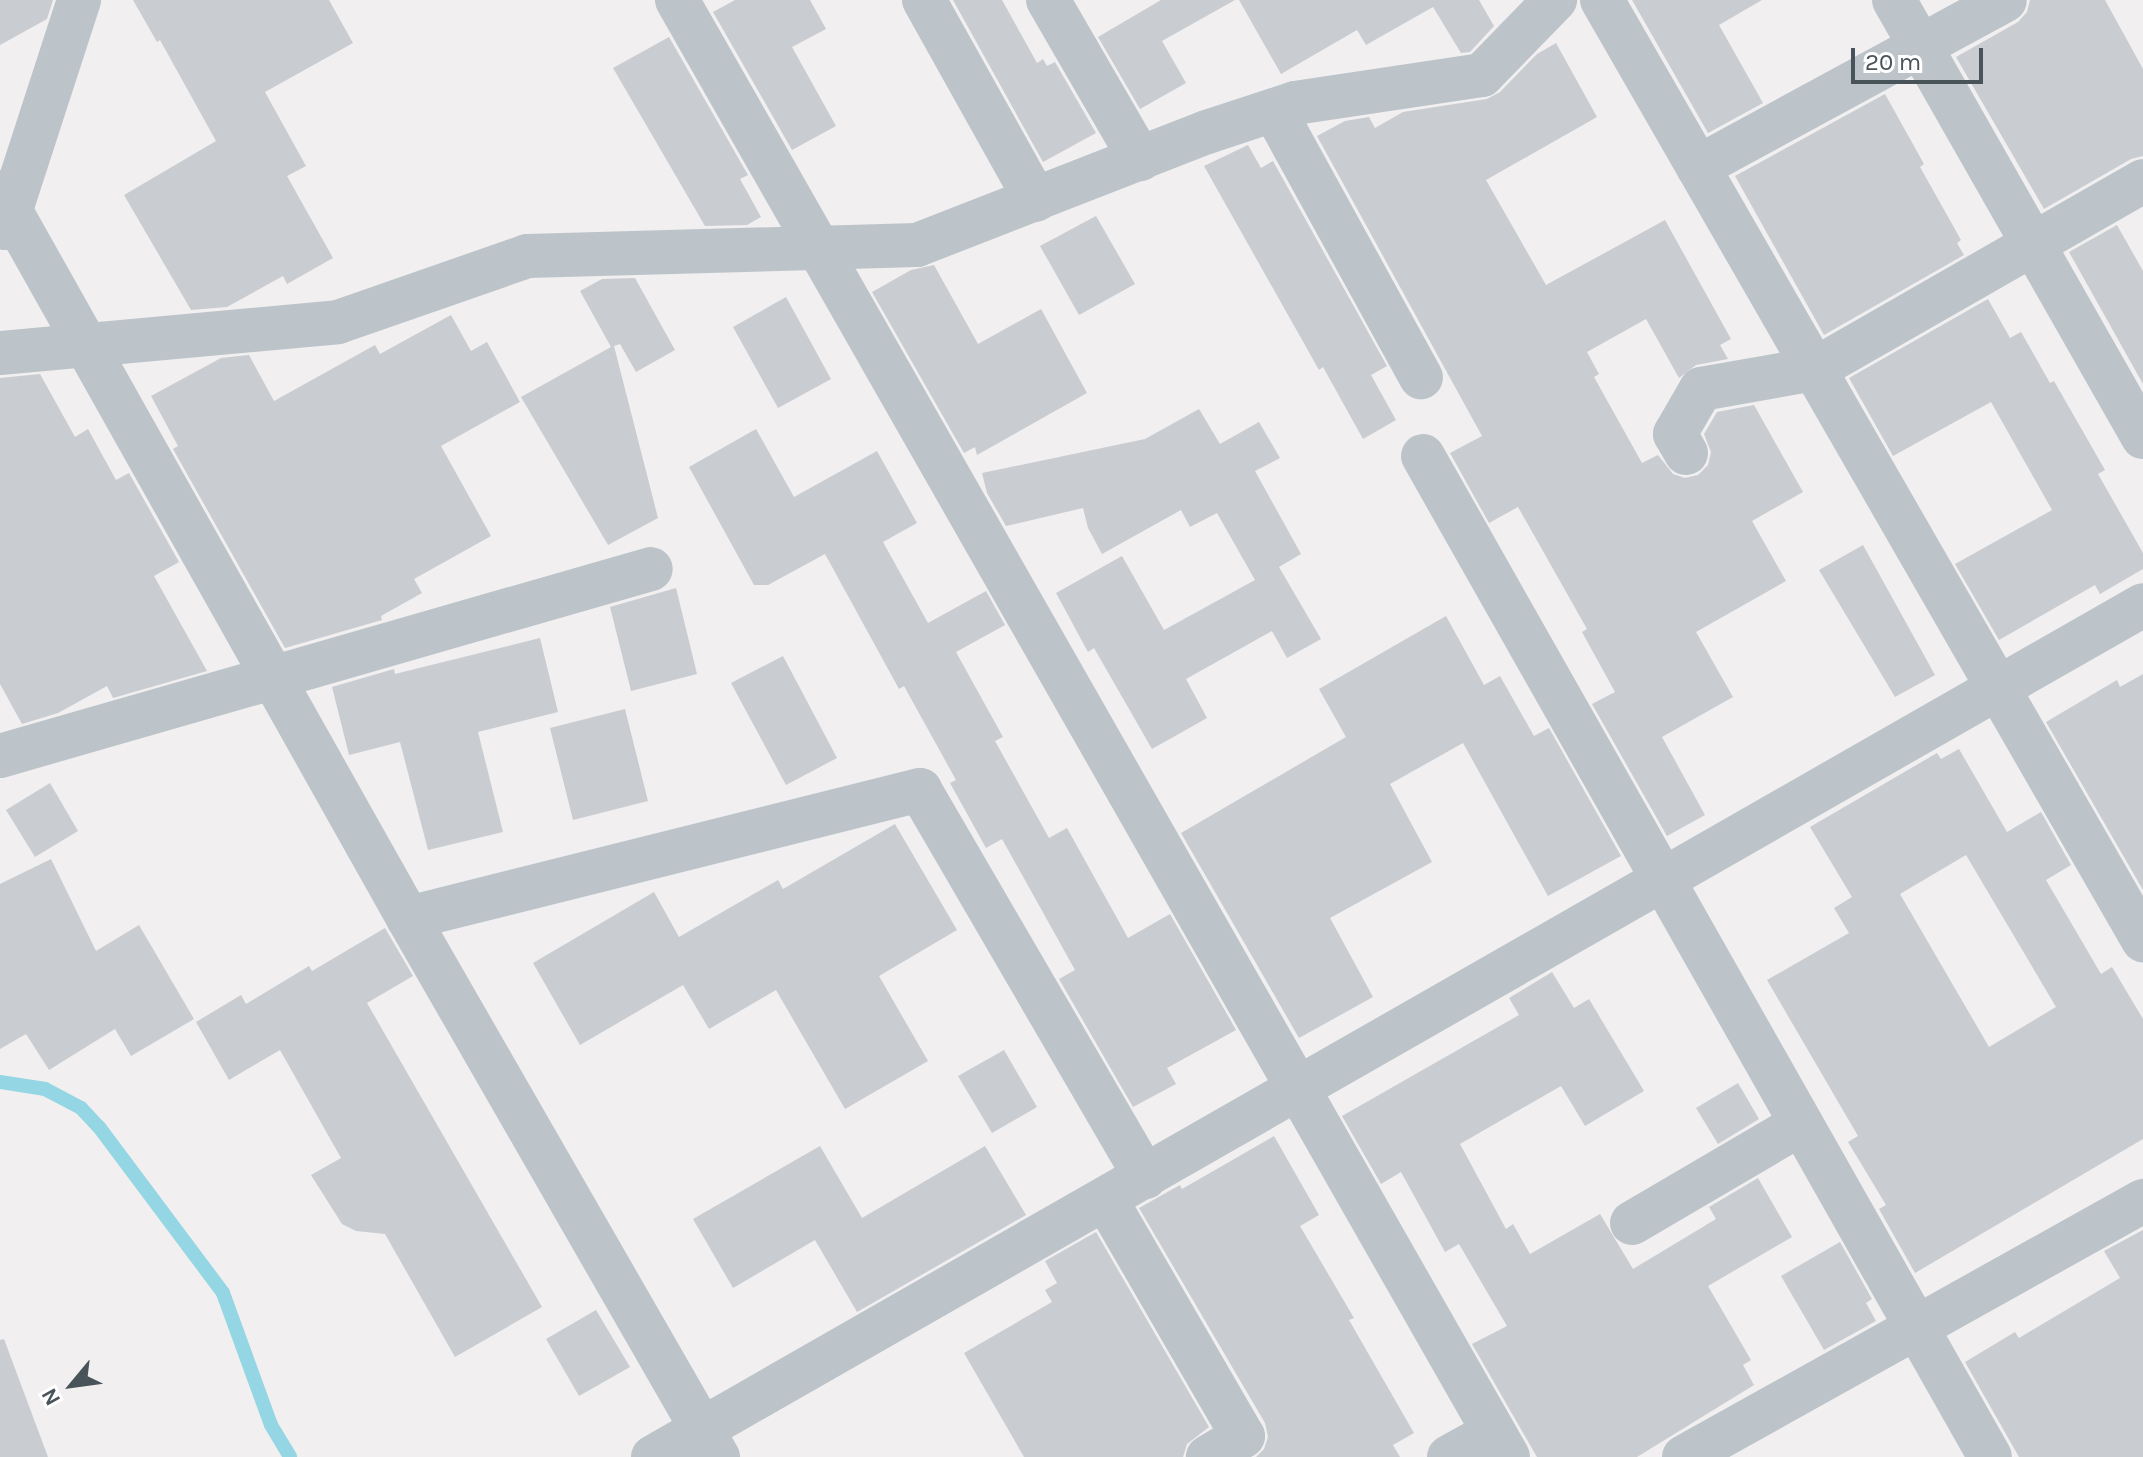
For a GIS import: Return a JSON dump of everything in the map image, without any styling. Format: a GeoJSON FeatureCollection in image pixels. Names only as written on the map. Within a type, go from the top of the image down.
{"type":"FeatureCollection","features":[{"type":"Feature","properties":{"kind":"street"},"geometry":{"type":"LineString","coordinates":[[79,0],[4,215],[86,343],[408,918],[710,1443]]}},
{"type":"Feature","properties":{"kind":"street"},"geometry":{"type":"LineString","coordinates":[[677,0],[1501,1444],[1449,1457]]}},
{"type":"Feature","properties":{"kind":"street"},"geometry":{"type":"LineString","coordinates":[[924,0],[1036,200]]}},
{"type":"Feature","properties":{"kind":"street"},"geometry":{"type":"LineString","coordinates":[[1048,0],[1140,159]]}},
{"type":"Feature","properties":{"kind":"street"},"geometry":{"type":"LineString","coordinates":[[0,353],[338,322],[527,256],[917,245],[1295,103],[1482,75],[1555,0]]}},
{"type":"Feature","properties":{"kind":"street"},"geometry":{"type":"LineString","coordinates":[[1602,0],[2143,940]]}},
{"type":"Feature","properties":{"kind":"street"},"geometry":{"type":"LineString","coordinates":[[1894,0],[2143,437]]}},
{"type":"Feature","properties":{"kind":"street"},"geometry":{"type":"LineString","coordinates":[[1698,167],[1922,48],[2005,0]]}},
{"type":"Feature","properties":{"kind":"street"},"geometry":{"type":"LineString","coordinates":[[1274,110],[1421,377]]}},
{"type":"Feature","properties":{"kind":"street"},"geometry":{"type":"LineString","coordinates":[[1686,453],[1675,434],[1701,389],[1815,369],[2143,181]]}},
{"type":"Feature","properties":{"kind":"street"},"geometry":{"type":"LineString","coordinates":[[1423,456],[1990,1457]]}},
{"type":"Feature","properties":{"kind":"street"},"geometry":{"type":"LineString","coordinates":[[0,756],[651,569]]}},
{"type":"Feature","properties":{"kind":"street"},"geometry":{"type":"LineString","coordinates":[[653,1457],[710,1443],[1145,1177],[2143,605]]}},
{"type":"Feature","properties":{"kind":"street"},"geometry":{"type":"LineString","coordinates":[[408,918],[920,790],[1145,1177]]}},
{"type":"Feature","properties":{"kind":"street"},"geometry":{"type":"LineString","coordinates":[[1632,1223],[1801,1124]]}},
{"type":"Feature","properties":{"kind":"street"},"geometry":{"type":"LineString","coordinates":[[1106,1200],[1243,1436],[1208,1457]]}},
{"type":"Feature","properties":{"kind":"street"},"geometry":{"type":"LineString","coordinates":[[1684,1457],[2143,1201]]}},
{"type":"Feature","properties":{"kind":"building"},"geometry":{"type":"Polygon","coordinates":[[[0,0],[53,0],[47,19],[0,45],[0,0]]]}},
{"type":"Feature","properties":{"kind":"building"},"geometry":{"type":"Polygon","coordinates":[[[133,0],[329,0],[353,43],[265,92],[306,166],[287,176],[333,258],[287,284],[283,276],[227,307],[191,310],[124,195],[216,141],[160,40],[157,42],[133,0]]]}},
{"type":"Feature","properties":{"kind":"building"},"geometry":{"type":"Polygon","coordinates":[[[735,0],[810,0],[826,29],[792,47],[836,126],[792,150],[713,12],[735,0]]]}},
{"type":"Feature","properties":{"kind":"building"},"geometry":{"type":"Polygon","coordinates":[[[953,0],[1002,0],[1037,63],[1043,59],[1047,66],[1055,62],[1096,133],[1043,162],[953,0]]]}},
{"type":"Feature","properties":{"kind":"building"},"geometry":{"type":"Polygon","coordinates":[[[1161,0],[1235,0],[1162,41],[1186,83],[1140,109],[1098,37],[1161,0]]]}},
{"type":"Feature","properties":{"kind":"building"},"geometry":{"type":"Polygon","coordinates":[[[1239,0],[1479,0],[1494,26],[1470,52],[1461,53],[1433,7],[1366,45],[1357,30],[1281,74],[1239,0]]]}},
{"type":"Feature","properties":{"kind":"building"},"geometry":{"type":"Polygon","coordinates":[[[1632,0],[1762,0],[1719,25],[1763,103],[1708,133],[1632,0]]]}},
{"type":"Feature","properties":{"kind":"building"},"geometry":{"type":"Polygon","coordinates":[[[2030,0],[2105,0],[2143,69],[2143,156],[2131,159],[2044,209],[1956,57],[2018,22],[2027,12],[2030,0]]]}},
{"type":"Feature","properties":{"kind":"building"},"geometry":{"type":"Polygon","coordinates":[[[669,37],[748,175],[740,179],[761,217],[747,225],[705,226],[613,68],[669,37]]]}},
{"type":"Feature","properties":{"kind":"building"},"geometry":{"type":"Polygon","coordinates":[[[1556,43],[1597,117],[1486,180],[1546,285],[1665,220],[1731,339],[1720,345],[1728,359],[1696,365],[1679,378],[1646,319],[1587,352],[1599,374],[1594,377],[1642,463],[1658,455],[1673,474],[1685,478],[1698,475],[1708,465],[1711,452],[1704,434],[1717,412],[1754,405],[1803,492],[1752,521],[1786,581],[1696,632],[1733,697],[1662,737],[1705,815],[1667,836],[1592,704],[1615,692],[1582,632],[1587,629],[1518,507],[1489,523],[1450,453],[1482,436],[1317,136],[1345,121],[1369,117],[1375,128],[1403,112],[1487,99],[1500,92],[1537,54],[1556,43]]]}},
{"type":"Feature","properties":{"kind":"building"},"geometry":{"type":"Polygon","coordinates":[[[1885,94],[1924,164],[1920,167],[1961,240],[1957,243],[1964,255],[1824,335],[1735,176],[1885,94]]]}},
{"type":"Feature","properties":{"kind":"building"},"geometry":{"type":"Polygon","coordinates":[[[1248,145],[1261,168],[1273,161],[1387,366],[1371,375],[1396,420],[1363,439],[1323,367],[1319,370],[1204,166],[1248,145]]]}},
{"type":"Feature","properties":{"kind":"building"},"geometry":{"type":"Polygon","coordinates":[[[1096,216],[1135,284],[1079,315],[1040,246],[1096,216]]]}},
{"type":"Feature","properties":{"kind":"building"},"geometry":{"type":"Polygon","coordinates":[[[2117,225],[2143,271],[2143,384],[2069,252],[2117,225]]]}},
{"type":"Feature","properties":{"kind":"building"},"geometry":{"type":"Polygon","coordinates":[[[934,265],[978,344],[1041,309],[1087,393],[977,455],[975,447],[964,453],[872,292],[911,270],[934,265]]]}},
{"type":"Feature","properties":{"kind":"building"},"geometry":{"type":"Polygon","coordinates":[[[635,278],[675,350],[636,372],[620,344],[614,346],[658,518],[608,545],[521,397],[611,347],[580,291],[602,279],[635,278]]]}},
{"type":"Feature","properties":{"kind":"building"},"geometry":{"type":"Polygon","coordinates":[[[786,297],[831,379],[778,408],[733,327],[786,297]]]}},
{"type":"Feature","properties":{"kind":"building"},"geometry":{"type":"Polygon","coordinates":[[[1988,299],[2010,338],[2021,332],[2050,383],[2054,381],[2105,470],[2098,474],[2143,553],[2143,569],[2100,594],[2095,585],[1999,640],[1955,564],[2052,510],[1991,402],[1893,456],[1849,378],[1988,299]]]}},
{"type":"Feature","properties":{"kind":"building"},"geometry":{"type":"Polygon","coordinates":[[[451,315],[471,351],[487,342],[520,402],[441,446],[491,536],[414,579],[422,593],[381,616],[382,620],[285,648],[173,449],[178,446],[151,396],[221,358],[249,355],[274,401],[375,345],[380,354],[451,315]]]}},
{"type":"Feature","properties":{"kind":"building"},"geometry":{"type":"Polygon","coordinates":[[[40,374],[75,437],[88,429],[116,480],[129,473],[179,562],[154,576],[207,671],[113,698],[107,686],[58,713],[22,724],[0,684],[0,378],[40,374]]]}},
{"type":"Feature","properties":{"kind":"building"},"geometry":{"type":"Polygon","coordinates":[[[1199,409],[1220,444],[1259,422],[1280,458],[1255,471],[1301,554],[1279,567],[1321,639],[1287,658],[1272,631],[1186,679],[1207,718],[1152,749],[1094,648],[1088,652],[1056,593],[1122,556],[1164,630],[1255,580],[1217,513],[1190,527],[1181,510],[1102,554],[1088,528],[1083,508],[1006,526],[987,493],[982,473],[1145,439],[1199,409]]]}},
{"type":"Feature","properties":{"kind":"building"},"geometry":{"type":"Polygon","coordinates":[[[756,429],[794,497],[877,451],[917,523],[883,542],[928,623],[986,591],[1005,625],[956,652],[1003,737],[995,741],[1049,838],[1067,828],[1128,938],[1170,914],[1236,1030],[1167,1068],[1176,1084],[1133,1107],[1059,979],[1075,970],[1002,839],[986,848],[950,783],[956,780],[904,686],[899,689],[825,554],[768,585],[754,585],[689,467],[756,429]]]}},
{"type":"Feature","properties":{"kind":"building"},"geometry":{"type":"Polygon","coordinates":[[[1863,545],[1935,675],[1895,697],[1819,570],[1863,545]]]}},
{"type":"Feature","properties":{"kind":"building"},"geometry":{"type":"Polygon","coordinates":[[[676,588],[697,674],[631,691],[610,607],[676,588]]]}},
{"type":"Feature","properties":{"kind":"building"},"geometry":{"type":"Polygon","coordinates":[[[1446,616],[1484,685],[1500,676],[1534,736],[1549,728],[1621,856],[1548,896],[1463,743],[1390,784],[1432,862],[1330,918],[1373,997],[1299,1038],[1181,833],[1346,737],[1319,689],[1446,616]]]}},
{"type":"Feature","properties":{"kind":"building"},"geometry":{"type":"Polygon","coordinates":[[[540,638],[558,712],[478,732],[503,832],[428,850],[400,742],[349,755],[332,687],[394,669],[395,674],[540,638]]]}},
{"type":"Feature","properties":{"kind":"building"},"geometry":{"type":"Polygon","coordinates":[[[783,656],[837,758],[786,785],[731,683],[783,656]]]}},
{"type":"Feature","properties":{"kind":"building"},"geometry":{"type":"Polygon","coordinates":[[[2143,674],[2143,890],[2046,722],[2117,680],[2120,687],[2143,674]]]}},
{"type":"Feature","properties":{"kind":"building"},"geometry":{"type":"Polygon","coordinates":[[[625,709],[648,801],[573,820],[550,728],[625,709]]]}},
{"type":"Feature","properties":{"kind":"building"},"geometry":{"type":"Polygon","coordinates":[[[1959,749],[2007,832],[2041,812],[2071,865],[2046,880],[2101,974],[2112,967],[2143,1019],[2143,1139],[1915,1273],[1879,1209],[1886,1205],[1848,1142],[1858,1136],[1767,980],[1849,933],[1834,908],[1852,897],[1810,827],[1937,753],[1941,759],[1959,749]],[[1966,855],[1900,894],[1989,1047],[2056,1007],[1966,855]]]}},
{"type":"Feature","properties":{"kind":"building"},"geometry":{"type":"Polygon","coordinates":[[[50,783],[78,831],[35,857],[6,810],[50,783]]]}},
{"type":"Feature","properties":{"kind":"building"},"geometry":{"type":"Polygon","coordinates":[[[895,824],[957,930],[879,976],[928,1061],[845,1109],[776,990],[709,1029],[683,985],[580,1045],[533,963],[654,892],[679,937],[778,880],[783,889],[895,824]]]}},
{"type":"Feature","properties":{"kind":"building"},"geometry":{"type":"Polygon","coordinates":[[[51,859],[96,951],[139,925],[194,1019],[131,1056],[115,1029],[49,1070],[26,1034],[0,1049],[0,884],[51,859]]]}},
{"type":"Feature","properties":{"kind":"building"},"geometry":{"type":"Polygon","coordinates":[[[385,928],[413,976],[367,1003],[542,1307],[455,1357],[385,1234],[356,1231],[342,1224],[311,1175],[341,1158],[280,1050],[229,1080],[196,1022],[241,995],[246,1004],[309,966],[312,971],[385,928]]]}},
{"type":"Feature","properties":{"kind":"building"},"geometry":{"type":"Polygon","coordinates":[[[1552,972],[1574,1008],[1589,999],[1644,1091],[1585,1126],[1561,1086],[1460,1144],[1506,1229],[1513,1224],[1530,1254],[1600,1214],[1633,1269],[1716,1219],[1709,1207],[1758,1178],[1792,1237],[1708,1286],[1751,1360],[1743,1365],[1754,1385],[1637,1457],[1537,1457],[1472,1344],[1507,1326],[1459,1244],[1445,1252],[1401,1172],[1381,1184],[1342,1116],[1519,1015],[1509,998],[1552,972]]]}},
{"type":"Feature","properties":{"kind":"building"},"geometry":{"type":"Polygon","coordinates":[[[1004,1050],[1037,1107],[992,1133],[958,1076],[1004,1050]]]}},
{"type":"Feature","properties":{"kind":"building"},"geometry":{"type":"Polygon","coordinates":[[[1738,1083],[1759,1119],[1718,1144],[1696,1108],[1738,1083]]]}},
{"type":"Feature","properties":{"kind":"building"},"geometry":{"type":"Polygon","coordinates":[[[1274,1136],[1319,1215],[1300,1226],[1354,1318],[1349,1320],[1414,1433],[1393,1445],[1400,1457],[1256,1457],[1264,1449],[1268,1437],[1265,1423],[1139,1208],[1180,1185],[1182,1189],[1274,1136]]]}},
{"type":"Feature","properties":{"kind":"building"},"geometry":{"type":"Polygon","coordinates":[[[820,1146],[862,1218],[985,1146],[1026,1215],[857,1312],[815,1240],[733,1288],[693,1219],[820,1146]]]}},
{"type":"Feature","properties":{"kind":"building"},"geometry":{"type":"Polygon","coordinates":[[[2143,1230],[2143,1457],[2019,1457],[1965,1362],[2015,1332],[2019,1338],[2120,1278],[2104,1251],[2143,1230]]]}},
{"type":"Feature","properties":{"kind":"building"},"geometry":{"type":"Polygon","coordinates":[[[1096,1232],[1209,1427],[1187,1444],[1183,1457],[1024,1457],[964,1353],[1052,1302],[1045,1290],[1057,1283],[1045,1261],[1096,1232]]]}},
{"type":"Feature","properties":{"kind":"building"},"geometry":{"type":"Polygon","coordinates":[[[1840,1242],[1872,1299],[1866,1303],[1876,1321],[1824,1350],[1781,1276],[1840,1242]]]}},
{"type":"Feature","properties":{"kind":"building"},"geometry":{"type":"Polygon","coordinates":[[[596,1310],[630,1367],[579,1396],[546,1339],[596,1310]]]}},
{"type":"Feature","properties":{"kind":"building"},"geometry":{"type":"Polygon","coordinates":[[[4,1339],[48,1457],[0,1457],[0,1340],[4,1339]]]}},
{"type":"Feature","properties":{"kind":"waterway"},"geometry":{"type":"LineString","coordinates":[[0,1082],[45,1089],[81,1108],[99,1127],[223,1293],[271,1425],[290,1457]]}}]}
